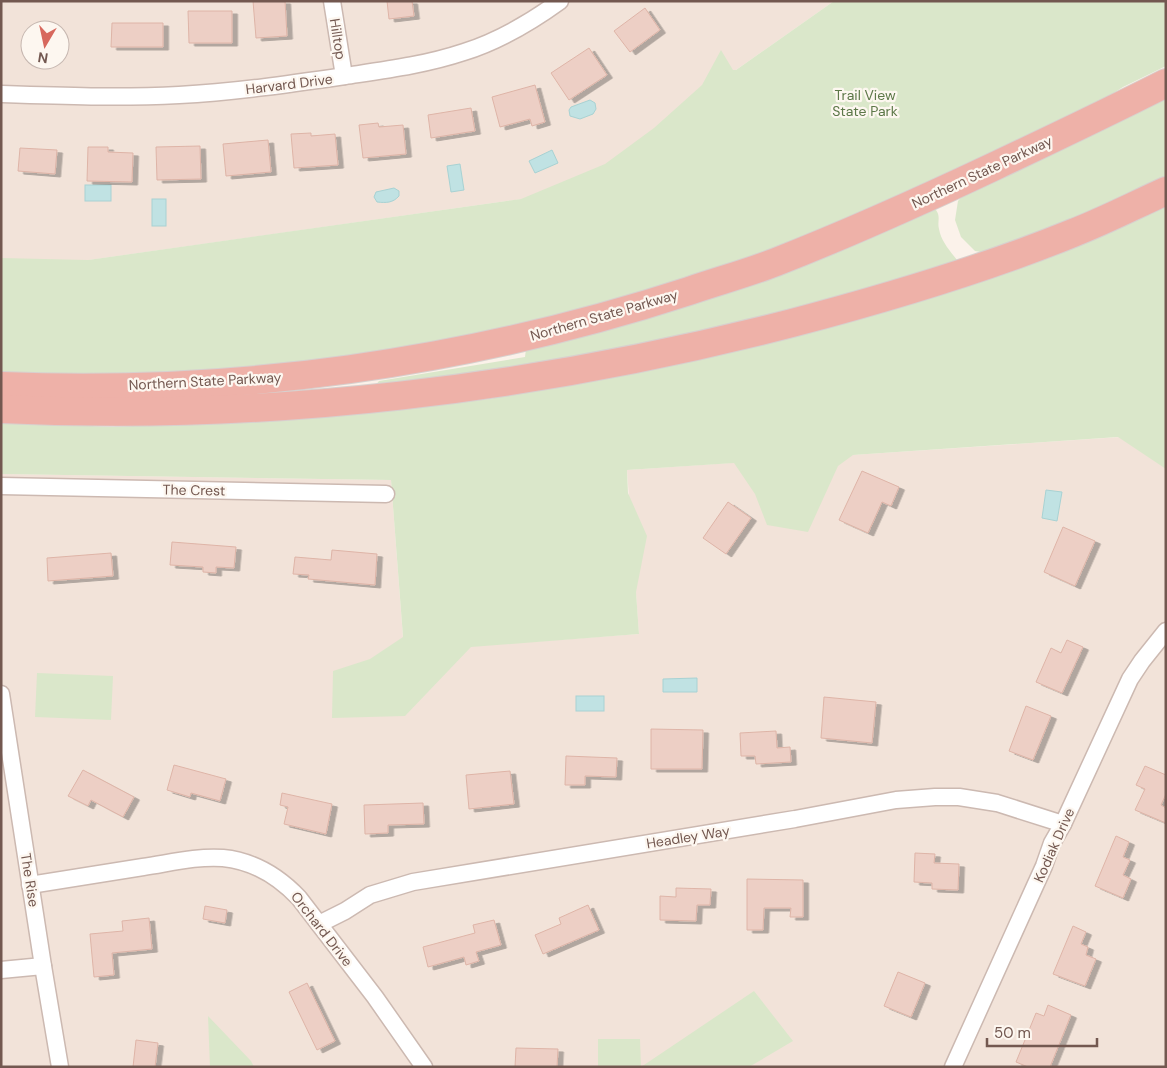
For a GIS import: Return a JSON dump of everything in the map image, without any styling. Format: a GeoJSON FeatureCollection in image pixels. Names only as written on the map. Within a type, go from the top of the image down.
{"type":"FeatureCollection","features":[{"type":"Feature","properties":{"kind":"highway","name":"Northern State Parkway"},"geometry":{"type":"LineString","coordinates":[[1,386],[53,388],[190,385],[279,378],[368,367],[449,353],[557,330],[654,302],[773,263],[871,223],[1109,112],[1166,83]]}},
{"type":"Feature","properties":{"kind":"highway","name":"Northern State Parkway"},"geometry":{"type":"LineString","coordinates":[[1,409],[41,411],[164,411],[358,400],[443,391],[603,365],[727,340],[864,304],[966,271],[1073,233],[1166,191]]}},
{"type":"Feature","properties":{"kind":"street","name":"Hilltop"},"geometry":{"type":"LineString","coordinates":[[332,1],[344,76]]}},
{"type":"Feature","properties":{"kind":"street","name":"Harvard Drive"},"geometry":{"type":"LineString","coordinates":[[1,94],[87,97],[180,95],[281,86],[385,71],[465,52],[497,40],[528,23],[560,1]]}},
{"type":"Feature","properties":{"kind":"street","name":"The Crest"},"geometry":{"type":"LineString","coordinates":[[1,486],[386,494]]}},
{"type":"Feature","properties":{"kind":"street","name":"Kodiak Drive"},"geometry":{"type":"LineString","coordinates":[[953,1067],[1044,866],[1052,843],[1063,824],[1130,680],[1142,661],[1166,631]]}},
{"type":"Feature","properties":{"kind":"street","name":"The Rise"},"geometry":{"type":"LineString","coordinates":[[1,694],[60,1067]]}},
{"type":"Feature","properties":{"kind":"street","name":"Headley Way"},"geometry":{"type":"LineString","coordinates":[[319,924],[345,911],[370,895],[412,882],[794,819],[896,800],[960,796],[997,803],[1063,824]]}},
{"type":"Feature","properties":{"kind":"street","name":"Orchard Drive"},"geometry":{"type":"LineString","coordinates":[[30,885],[191,859],[224,858],[248,864],[273,875],[288,886],[299,898],[424,1067]]}},
{"type":"Feature","properties":{"kind":"street"},"geometry":{"type":"LineString","coordinates":[[1,970],[43,966]]}},
{"type":"Feature","properties":{"kind":"shaded area"},"geometry":{"type":"Polygon","coordinates":[[[1,1],[834,1],[726,77],[571,192],[32,268],[1,263],[1,1]]]}},
{"type":"Feature","properties":{"kind":"shaded area"},"geometry":{"type":"Polygon","coordinates":[[[1166,434],[1166,1067],[1,1067],[1,474],[391,480],[404,651],[639,634],[627,470],[1166,434]]]}},
{"type":"Feature","properties":{"kind":"green space","name":"Trail View State Park"},"geometry":{"type":"Polygon","coordinates":[[[834,1],[1166,1],[1166,66],[1123,87],[1087,110],[841,224],[708,273],[624,300],[404,352],[180,376],[1,376],[1,258],[88,260],[521,199],[605,164],[654,128],[702,85],[721,50],[733,70],[736,70],[834,1]]]}},
{"type":"Feature","properties":{"kind":"green space"},"geometry":{"type":"Polygon","coordinates":[[[1166,98],[1166,182],[994,254],[975,251],[961,237],[955,220],[958,201],[968,189],[1166,98]]]}},
{"type":"Feature","properties":{"kind":"green space"},"geometry":{"type":"Polygon","coordinates":[[[1166,203],[1166,469],[1118,437],[853,455],[838,466],[808,532],[767,525],[755,494],[734,463],[627,470],[628,493],[647,536],[636,592],[639,634],[471,647],[405,716],[332,718],[333,671],[370,659],[403,637],[391,480],[1,474],[1,422],[113,427],[356,414],[489,399],[613,375],[1166,203]]]}},
{"type":"Feature","properties":{"kind":"green space"},"geometry":{"type":"Polygon","coordinates":[[[925,210],[936,210],[939,217],[940,233],[946,246],[957,260],[957,265],[760,322],[529,366],[375,386],[379,381],[525,357],[526,349],[925,210]]]}},
{"type":"Feature","properties":{"kind":"green space"},"geometry":{"type":"Polygon","coordinates":[[[37,673],[113,676],[111,720],[35,717],[37,673]]]}},
{"type":"Feature","properties":{"kind":"green space"},"geometry":{"type":"Polygon","coordinates":[[[754,991],[793,1041],[749,1067],[641,1067],[754,991]]]}},
{"type":"Feature","properties":{"kind":"green space"},"geometry":{"type":"Polygon","coordinates":[[[208,1016],[251,1061],[254,1067],[210,1067],[208,1016]]]}},
{"type":"Feature","properties":{"kind":"green space"},"geometry":{"type":"Polygon","coordinates":[[[598,1039],[640,1039],[641,1067],[598,1067],[598,1039]]]}},
{"type":"Feature","properties":{"kind":"water"},"geometry":{"type":"Polygon","coordinates":[[[590,100],[595,103],[596,109],[593,114],[580,119],[570,116],[569,110],[571,107],[590,100]]]}},
{"type":"Feature","properties":{"kind":"water"},"geometry":{"type":"Polygon","coordinates":[[[552,150],[558,163],[535,173],[529,161],[552,150]]]}},
{"type":"Feature","properties":{"kind":"water"},"geometry":{"type":"Polygon","coordinates":[[[460,164],[464,190],[451,192],[447,166],[460,164]]]}},
{"type":"Feature","properties":{"kind":"water"},"geometry":{"type":"Polygon","coordinates":[[[85,185],[111,185],[111,201],[85,201],[85,185]]]}},
{"type":"Feature","properties":{"kind":"water"},"geometry":{"type":"Polygon","coordinates":[[[394,188],[399,191],[397,198],[389,202],[377,202],[374,197],[376,192],[394,188]]]}},
{"type":"Feature","properties":{"kind":"water"},"geometry":{"type":"Polygon","coordinates":[[[152,199],[166,199],[166,226],[152,226],[152,199]]]}},
{"type":"Feature","properties":{"kind":"water"},"geometry":{"type":"Polygon","coordinates":[[[1046,490],[1062,492],[1057,521],[1042,518],[1046,490]]]}},
{"type":"Feature","properties":{"kind":"water"},"geometry":{"type":"Polygon","coordinates":[[[697,678],[697,692],[663,692],[663,679],[697,678]]]}},
{"type":"Feature","properties":{"kind":"water"},"geometry":{"type":"Polygon","coordinates":[[[576,696],[604,696],[604,711],[576,711],[576,696]]]}},
{"type":"Feature","properties":{"kind":"building"},"geometry":{"type":"Polygon","coordinates":[[[253,1],[285,1],[287,36],[256,38],[253,1]]]}},
{"type":"Feature","properties":{"kind":"building"},"geometry":{"type":"Polygon","coordinates":[[[387,1],[412,1],[414,16],[389,19],[387,1]]]}},
{"type":"Feature","properties":{"kind":"building"},"geometry":{"type":"Polygon","coordinates":[[[645,8],[660,30],[630,52],[614,31],[645,8]]]}},
{"type":"Feature","properties":{"kind":"building"},"geometry":{"type":"Polygon","coordinates":[[[188,11],[232,11],[232,43],[189,43],[188,11]]]}},
{"type":"Feature","properties":{"kind":"building"},"geometry":{"type":"Polygon","coordinates":[[[112,23],[163,23],[163,47],[111,47],[112,23]]]}},
{"type":"Feature","properties":{"kind":"building"},"geometry":{"type":"Polygon","coordinates":[[[589,48],[607,75],[569,100],[551,73],[589,48]]]}},
{"type":"Feature","properties":{"kind":"building"},"geometry":{"type":"Polygon","coordinates":[[[535,85],[545,122],[532,126],[530,119],[500,127],[492,97],[535,85]]]}},
{"type":"Feature","properties":{"kind":"building"},"geometry":{"type":"Polygon","coordinates":[[[471,108],[475,131],[431,138],[428,115],[471,108]]]}},
{"type":"Feature","properties":{"kind":"building"},"geometry":{"type":"Polygon","coordinates":[[[378,123],[379,127],[403,125],[406,154],[363,158],[359,125],[378,123]]]}},
{"type":"Feature","properties":{"kind":"building"},"geometry":{"type":"Polygon","coordinates":[[[311,133],[311,136],[335,134],[338,165],[294,168],[291,134],[311,133]]]}},
{"type":"Feature","properties":{"kind":"building"},"geometry":{"type":"Polygon","coordinates":[[[268,140],[271,172],[226,176],[223,144],[268,140]]]}},
{"type":"Feature","properties":{"kind":"building"},"geometry":{"type":"Polygon","coordinates":[[[200,146],[201,179],[157,180],[156,147],[200,146]]]}},
{"type":"Feature","properties":{"kind":"building"},"geometry":{"type":"Polygon","coordinates":[[[88,147],[108,147],[108,152],[133,153],[132,182],[87,181],[88,147]]]}},
{"type":"Feature","properties":{"kind":"building"},"geometry":{"type":"Polygon","coordinates":[[[20,148],[57,150],[55,174],[18,171],[20,148]]]}},
{"type":"Feature","properties":{"kind":"building"},"geometry":{"type":"Polygon","coordinates":[[[862,471],[899,487],[891,506],[882,502],[868,533],[839,520],[862,471]]]}},
{"type":"Feature","properties":{"kind":"building"},"geometry":{"type":"Polygon","coordinates":[[[728,502],[751,518],[726,554],[703,538],[728,502]]]}},
{"type":"Feature","properties":{"kind":"building"},"geometry":{"type":"Polygon","coordinates":[[[1063,527],[1095,541],[1075,586],[1044,572],[1063,527]]]}},
{"type":"Feature","properties":{"kind":"building"},"geometry":{"type":"Polygon","coordinates":[[[172,542],[236,547],[234,568],[216,567],[216,573],[203,572],[203,567],[170,565],[172,542]]]}},
{"type":"Feature","properties":{"kind":"building"},"geometry":{"type":"Polygon","coordinates":[[[332,550],[377,554],[375,585],[308,579],[309,575],[293,574],[295,557],[331,560],[332,550]]]}},
{"type":"Feature","properties":{"kind":"building"},"geometry":{"type":"Polygon","coordinates":[[[111,553],[113,576],[48,581],[47,558],[111,553]]]}},
{"type":"Feature","properties":{"kind":"building"},"geometry":{"type":"Polygon","coordinates":[[[1067,640],[1083,647],[1062,693],[1036,682],[1051,648],[1061,653],[1067,640]]]}},
{"type":"Feature","properties":{"kind":"building"},"geometry":{"type":"Polygon","coordinates":[[[824,697],[876,702],[872,743],[821,738],[824,697]]]}},
{"type":"Feature","properties":{"kind":"building"},"geometry":{"type":"Polygon","coordinates":[[[1026,706],[1051,716],[1033,760],[1009,751],[1026,706]]]}},
{"type":"Feature","properties":{"kind":"building"},"geometry":{"type":"Polygon","coordinates":[[[651,729],[703,730],[702,769],[651,769],[651,729]]]}},
{"type":"Feature","properties":{"kind":"building"},"geometry":{"type":"Polygon","coordinates":[[[776,731],[777,748],[790,747],[791,762],[756,764],[755,756],[741,756],[740,733],[776,731]]]}},
{"type":"Feature","properties":{"kind":"building"},"geometry":{"type":"Polygon","coordinates":[[[566,756],[617,758],[616,777],[585,776],[585,785],[565,785],[566,756]]]}},
{"type":"Feature","properties":{"kind":"building"},"geometry":{"type":"Polygon","coordinates":[[[174,765],[226,779],[220,801],[191,793],[190,797],[167,790],[174,765]]]}},
{"type":"Feature","properties":{"kind":"building"},"geometry":{"type":"Polygon","coordinates":[[[1145,766],[1166,775],[1166,794],[1161,805],[1166,808],[1166,823],[1135,810],[1145,789],[1136,785],[1145,766]]]}},
{"type":"Feature","properties":{"kind":"building"},"geometry":{"type":"Polygon","coordinates":[[[83,770],[134,797],[123,817],[91,800],[88,806],[68,796],[83,770]]]}},
{"type":"Feature","properties":{"kind":"building"},"geometry":{"type":"Polygon","coordinates":[[[510,771],[514,804],[469,809],[466,775],[510,771]]]}},
{"type":"Feature","properties":{"kind":"building"},"geometry":{"type":"Polygon","coordinates":[[[282,793],[332,804],[326,834],[284,824],[288,807],[280,805],[282,793]]]}},
{"type":"Feature","properties":{"kind":"building"},"geometry":{"type":"Polygon","coordinates":[[[423,803],[424,824],[388,825],[388,833],[365,834],[364,805],[423,803]]]}},
{"type":"Feature","properties":{"kind":"building"},"geometry":{"type":"Polygon","coordinates":[[[1116,836],[1129,842],[1123,857],[1130,860],[1123,875],[1131,879],[1123,898],[1095,886],[1116,836]]]}},
{"type":"Feature","properties":{"kind":"building"},"geometry":{"type":"Polygon","coordinates":[[[915,853],[935,854],[934,863],[959,864],[958,890],[932,889],[932,883],[914,882],[915,853]]]}},
{"type":"Feature","properties":{"kind":"building"},"geometry":{"type":"Polygon","coordinates":[[[747,879],[803,880],[803,917],[790,917],[791,908],[764,908],[763,930],[747,930],[747,879]]]}},
{"type":"Feature","properties":{"kind":"building"},"geometry":{"type":"Polygon","coordinates":[[[676,888],[711,889],[710,905],[697,905],[696,921],[660,920],[660,896],[676,897],[676,888]]]}},
{"type":"Feature","properties":{"kind":"building"},"geometry":{"type":"Polygon","coordinates":[[[588,905],[599,930],[543,954],[535,935],[561,924],[559,918],[588,905]]]}},
{"type":"Feature","properties":{"kind":"building"},"geometry":{"type":"Polygon","coordinates":[[[205,906],[227,910],[225,923],[203,919],[205,906]]]}},
{"type":"Feature","properties":{"kind":"building"},"geometry":{"type":"Polygon","coordinates":[[[149,918],[152,949],[112,953],[114,975],[94,977],[90,934],[123,931],[122,921],[149,918]]]}},
{"type":"Feature","properties":{"kind":"building"},"geometry":{"type":"Polygon","coordinates":[[[494,920],[501,945],[476,952],[479,961],[466,965],[464,957],[428,967],[423,947],[475,933],[473,925],[494,920]]]}},
{"type":"Feature","properties":{"kind":"building"},"geometry":{"type":"Polygon","coordinates":[[[1073,926],[1086,932],[1081,944],[1088,947],[1086,955],[1096,959],[1085,986],[1053,974],[1073,926]]]}},
{"type":"Feature","properties":{"kind":"building"},"geometry":{"type":"Polygon","coordinates":[[[898,972],[925,983],[911,1017],[884,1006],[898,972]]]}},
{"type":"Feature","properties":{"kind":"building"},"geometry":{"type":"Polygon","coordinates":[[[307,983],[335,1041],[317,1050],[289,992],[307,983]]]}},
{"type":"Feature","properties":{"kind":"building"},"geometry":{"type":"Polygon","coordinates":[[[1048,1005],[1071,1015],[1050,1067],[1028,1067],[1016,1062],[1036,1013],[1044,1016],[1048,1005]]]}},
{"type":"Feature","properties":{"kind":"building"},"geometry":{"type":"Polygon","coordinates":[[[136,1040],[158,1043],[155,1067],[133,1067],[136,1040]]]}},
{"type":"Feature","properties":{"kind":"building"},"geometry":{"type":"Polygon","coordinates":[[[516,1048],[558,1049],[557,1067],[515,1067],[516,1048]]]}}]}
